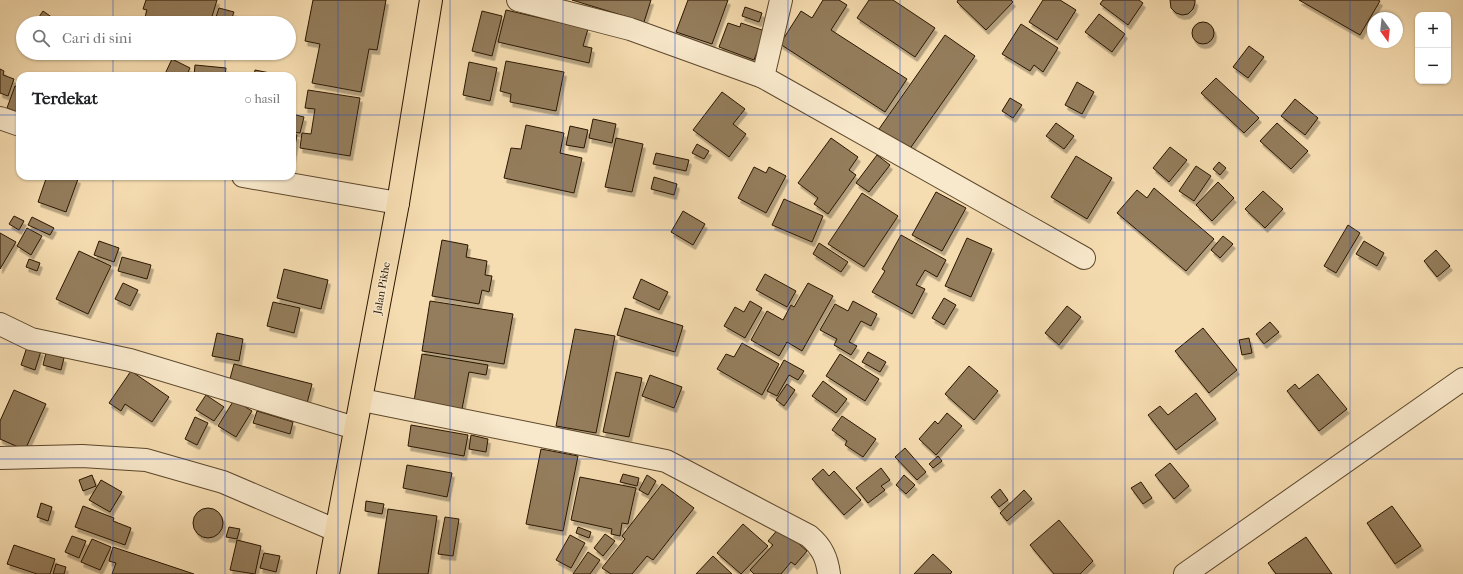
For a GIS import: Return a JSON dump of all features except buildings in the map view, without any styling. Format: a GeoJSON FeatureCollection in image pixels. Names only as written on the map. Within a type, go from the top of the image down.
{"type":"FeatureCollection","features":[{"type":"Feature","properties":{"kind":"highway","name":"Jalan Pikhe"},"geometry":{"type":"LineString","coordinates":[[328,574],[335,530],[362,400],[398,203],[431,0]]}},
{"type":"Feature","properties":{"kind":"street"},"geometry":{"type":"LineString","coordinates":[[518,0],[630,29],[763,77],[1084,258]]}},
{"type":"Feature","properties":{"kind":"street"},"geometry":{"type":"LineString","coordinates":[[763,77],[781,0]]}},
{"type":"Feature","properties":{"kind":"street"},"geometry":{"type":"LineString","coordinates":[[0,118],[16,124]]}},
{"type":"Feature","properties":{"kind":"street"},"geometry":{"type":"LineString","coordinates":[[266,180],[398,203]]}},
{"type":"Feature","properties":{"kind":"street"},"geometry":{"type":"LineString","coordinates":[[0,324],[31,338],[130,360],[355,428]]}},
{"type":"Feature","properties":{"kind":"street"},"geometry":{"type":"LineString","coordinates":[[1185,574],[1463,379]]}},
{"type":"Feature","properties":{"kind":"street"},"geometry":{"type":"LineString","coordinates":[[362,400],[666,461],[809,536],[822,550],[827,560],[829,574]]}},
{"type":"Feature","properties":{"kind":"street"},"geometry":{"type":"LineString","coordinates":[[0,458],[82,456],[146,460],[223,482],[335,530]]}}]}
